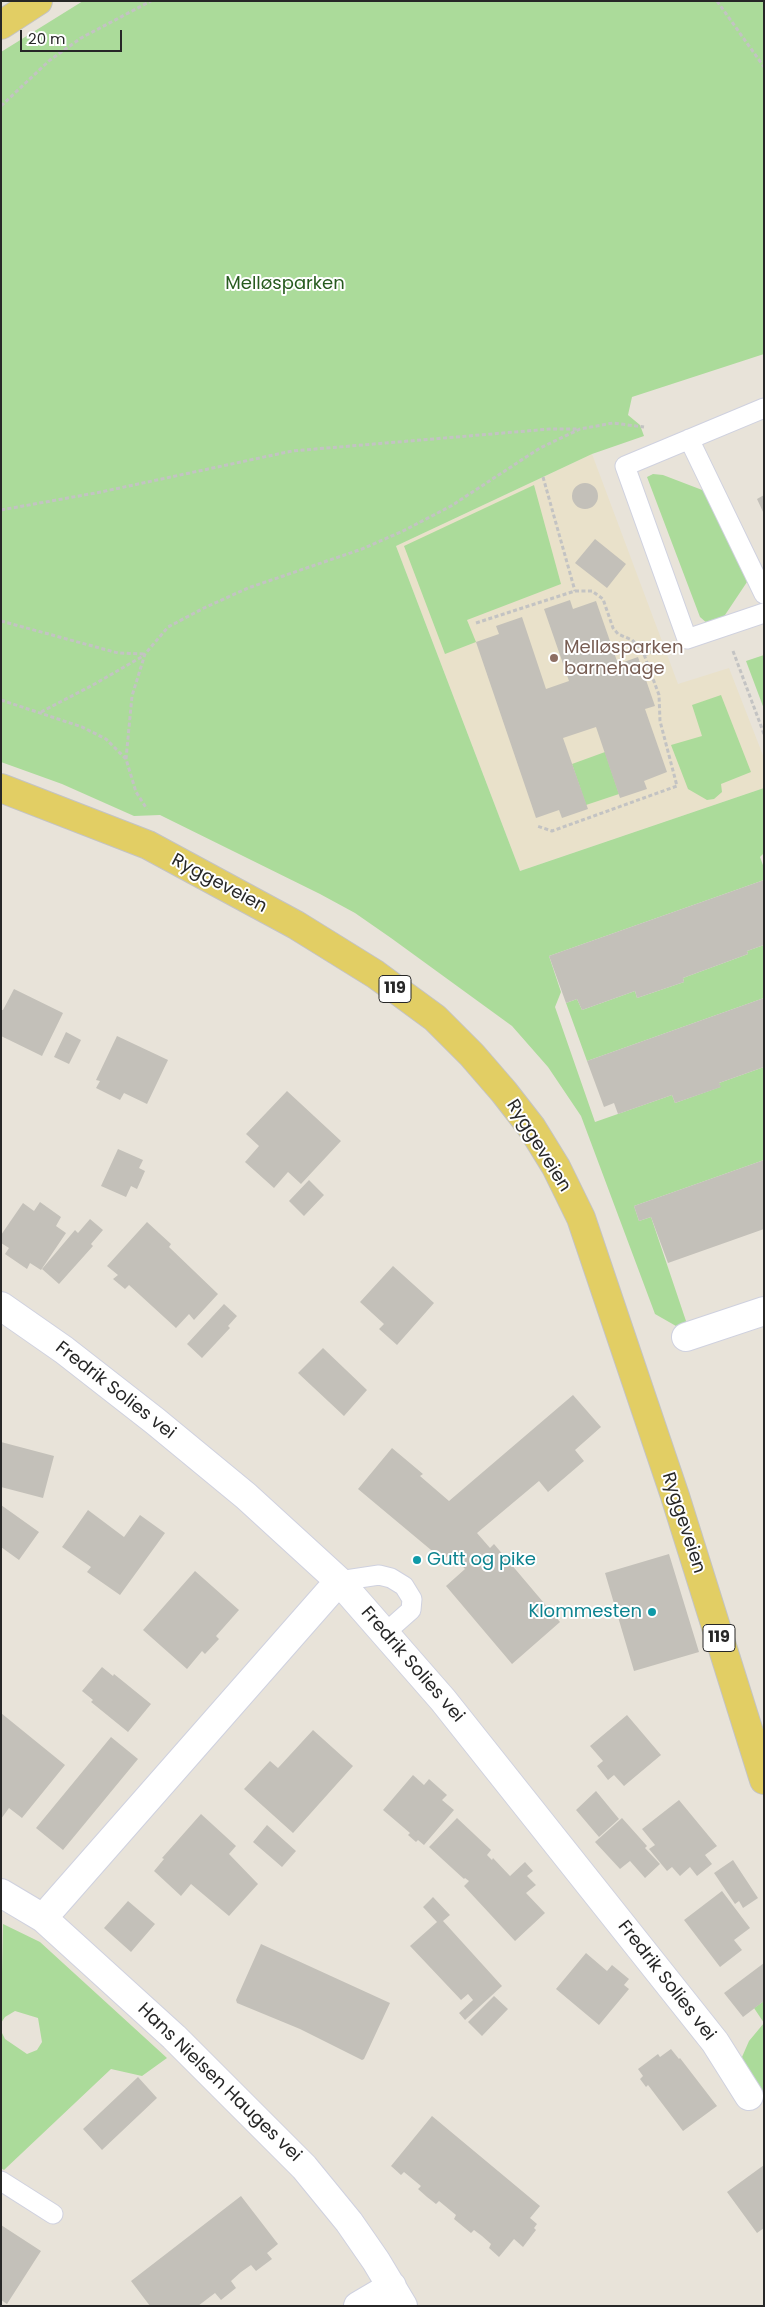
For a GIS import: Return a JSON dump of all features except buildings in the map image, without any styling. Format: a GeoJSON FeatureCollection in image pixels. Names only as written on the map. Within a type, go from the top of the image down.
{"type":"FeatureCollection","features":[{"type":"Feature","properties":{"kind":"main road"},"geometry":{"type":"LineString","coordinates":[[1,25],[38,1]]}},
{"type":"Feature","properties":{"kind":"main road","name":"Ryggeveien"},"geometry":{"type":"LineString","coordinates":[[1,788],[148,845],[296,925],[375,974],[435,1018],[472,1055],[532,1128],[556,1168],[581,1218],[675,1496],[762,1769]]}},
{"type":"Feature","properties":{"kind":"street","name":"Fredrik Solies vei"},"geometry":{"type":"LineString","coordinates":[[1,1306],[64,1350],[170,1434],[246,1496],[339,1580],[443,1700],[715,2042],[749,2096]]}},
{"type":"Feature","properties":{"kind":"street"},"geometry":{"type":"LineString","coordinates":[[686,1336],[764,1311]]}},
{"type":"Feature","properties":{"kind":"street"},"geometry":{"type":"LineString","coordinates":[[43,1918],[339,1580]]}},
{"type":"Feature","properties":{"kind":"street","name":"Hans Nielsen Hauges vei"},"geometry":{"type":"LineString","coordinates":[[1,1893],[43,1918],[174,2037],[304,2167],[349,2222],[397,2296]]}},
{"type":"Feature","properties":{"kind":"street"},"geometry":{"type":"LineString","coordinates":[[358,2306],[397,2296]]}},
{"type":"Feature","properties":{"kind":"lane"},"geometry":{"type":"LineString","coordinates":[[764,408],[625,466],[687,639],[764,613]]}},
{"type":"Feature","properties":{"kind":"lane"},"geometry":{"type":"LineString","coordinates":[[689,439],[764,594]]}},
{"type":"Feature","properties":{"kind":"lane"},"geometry":{"type":"LineString","coordinates":[[339,1580],[380,1575],[391,1578],[404,1586],[412,1599],[411,1610],[385,1633]]}},
{"type":"Feature","properties":{"kind":"lane"},"geometry":{"type":"LineString","coordinates":[[1,2181],[53,2214]]}},
{"type":"Feature","properties":{"kind":"path"},"geometry":{"type":"LineString","coordinates":[[1,106],[50,60],[81,38],[151,1]]}},
{"type":"Feature","properties":{"kind":"path"},"geometry":{"type":"LineString","coordinates":[[717,1],[764,67]]}},
{"type":"Feature","properties":{"kind":"path"},"geometry":{"type":"LineString","coordinates":[[1,510],[120,489],[292,451],[550,429],[580,429],[612,423],[637,425],[689,439]]}},
{"type":"Feature","properties":{"kind":"path"},"geometry":{"type":"LineString","coordinates":[[41,712],[93,685],[145,654],[168,627],[204,608],[248,588],[362,549],[403,531],[451,506],[540,448],[580,429]]}},
{"type":"Feature","properties":{"kind":"path"},"geometry":{"type":"LineString","coordinates":[[543,477],[575,591]]}},
{"type":"Feature","properties":{"kind":"path"},"geometry":{"type":"LineString","coordinates":[[476,623],[575,591],[592,591],[603,599],[613,628],[618,634],[632,640],[642,649],[659,695],[660,722],[677,786],[552,832],[537,826]]}},
{"type":"Feature","properties":{"kind":"path"},"geometry":{"type":"LineString","coordinates":[[1,621],[118,653],[145,654]]}},
{"type":"Feature","properties":{"kind":"path"},"geometry":{"type":"LineString","coordinates":[[724,628],[764,734]]}},
{"type":"Feature","properties":{"kind":"path"},"geometry":{"type":"LineString","coordinates":[[644,655],[670,646]]}},
{"type":"Feature","properties":{"kind":"path"},"geometry":{"type":"LineString","coordinates":[[145,654],[132,696],[126,759],[141,803],[153,815]]}},
{"type":"Feature","properties":{"kind":"path"},"geometry":{"type":"LineString","coordinates":[[1,700],[82,727],[106,740],[126,759]]}},
{"type":"Feature","properties":{"kind":"shaded area","name":"Melløsparken barnehage"},"geometry":{"type":"Polygon","coordinates":[[[592,454],[678,684],[729,668],[764,758],[764,788],[520,871],[396,546],[592,454]]]}},
{"type":"Feature","properties":{"kind":"green space","name":"Melløsparken"},"geometry":{"type":"Polygon","coordinates":[[[83,1],[764,1],[764,354],[632,397],[628,415],[640,425],[644,436],[592,454],[396,546],[520,871],[764,788],[764,853],[760,857],[764,868],[764,880],[549,956],[561,992],[555,1007],[595,1122],[672,1095],[675,1103],[720,1087],[719,1083],[764,1067],[764,1160],[634,1206],[639,1221],[651,1217],[687,1324],[676,1326],[655,1314],[581,1116],[548,1067],[512,1026],[355,913],[320,894],[160,815],[134,816],[62,784],[1,762],[1,52],[83,1]]]}},
{"type":"Feature","properties":{"kind":"green space"},"geometry":{"type":"Polygon","coordinates":[[[653,474],[663,475],[710,493],[747,582],[719,624],[708,624],[700,617],[647,477],[653,474]]]}},
{"type":"Feature","properties":{"kind":"green space"},"geometry":{"type":"Polygon","coordinates":[[[534,485],[561,584],[467,620],[476,642],[445,654],[404,546],[534,485]]]}},
{"type":"Feature","properties":{"kind":"green space"},"geometry":{"type":"Polygon","coordinates":[[[764,655],[764,709],[746,661],[764,655]]]}},
{"type":"Feature","properties":{"kind":"green space"},"geometry":{"type":"Polygon","coordinates":[[[721,695],[751,772],[721,784],[722,792],[714,799],[707,800],[688,789],[671,745],[702,736],[692,705],[721,695]]]}},
{"type":"Feature","properties":{"kind":"green space"},"geometry":{"type":"Polygon","coordinates":[[[605,752],[619,794],[586,805],[572,764],[605,752]]]}},
{"type":"Feature","properties":{"kind":"green space"},"geometry":{"type":"Polygon","coordinates":[[[764,945],[764,998],[587,1061],[566,1003],[577,999],[582,1010],[635,991],[637,998],[684,982],[683,978],[748,954],[747,951],[764,945]]]}},
{"type":"Feature","properties":{"kind":"green space"},"geometry":{"type":"Polygon","coordinates":[[[3,1924],[40,1942],[167,2058],[142,2076],[111,2069],[4,2170],[1,2168],[1,2031],[5,2039],[27,2054],[37,2050],[42,2042],[38,2018],[15,2011],[5,2017],[1,2023],[3,1924]]]}},
{"type":"Feature","properties":{"kind":"green space"},"geometry":{"type":"Polygon","coordinates":[[[764,2001],[764,2023],[754,2008],[764,2001]]]}},
{"type":"Feature","properties":{"kind":"green space"},"geometry":{"type":"Polygon","coordinates":[[[764,2023],[764,2094],[747,2075],[742,2057],[749,2041],[764,2023]]]}},
{"type":"Feature","properties":{"kind":"place","name":"Melløsparken barnehage"},"geometry":{"type":"Point","coordinates":[554,658]}},
{"type":"Feature","properties":{"kind":"place","name":"Gutt og pike"},"geometry":{"type":"Point","coordinates":[417,1560]}},
{"type":"Feature","properties":{"kind":"place","name":"Klommesten"},"geometry":{"type":"Point","coordinates":[652,1612]}}]}
